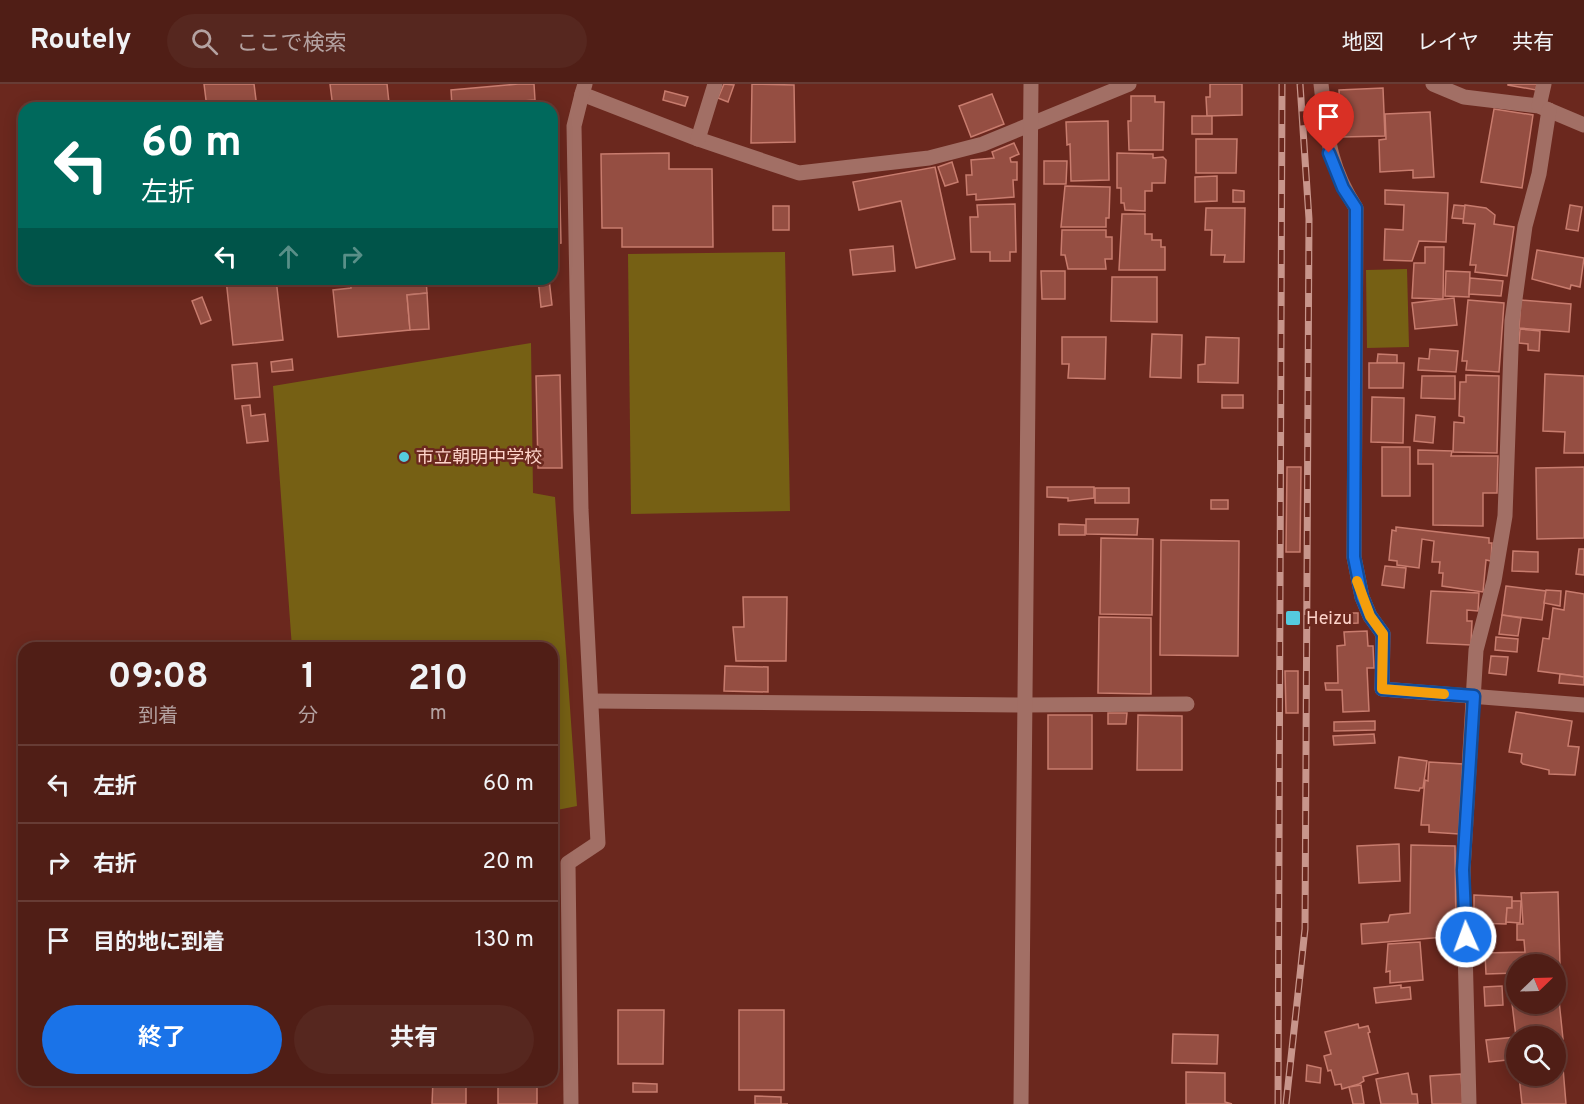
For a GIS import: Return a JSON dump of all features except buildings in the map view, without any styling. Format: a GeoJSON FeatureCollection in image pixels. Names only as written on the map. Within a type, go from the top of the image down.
{"type":"FeatureCollection","features":[{"type":"Feature","properties":{"kind":"street"},"geometry":{"type":"LineString","coordinates":[[698,140],[715,84]]}},
{"type":"Feature","properties":{"kind":"street"},"geometry":{"type":"LineString","coordinates":[[1021,1104],[1031,84]]}},
{"type":"Feature","properties":{"kind":"street"},"geometry":{"type":"LineString","coordinates":[[571,1104],[568,863],[598,843],[593,701],[581,510],[574,126],[583,89],[698,140],[799,173],[929,158],[983,144],[1031,122],[1129,84]]}},
{"type":"Feature","properties":{"kind":"street"},"geometry":{"type":"LineString","coordinates":[[1321,84],[1329,153],[1343,188],[1356,208],[1354,557],[1362,597],[1370,616],[1383,634],[1382,689],[1584,705]]}},
{"type":"Feature","properties":{"kind":"street"},"geometry":{"type":"LineString","coordinates":[[1433,84],[1464,97],[1544,108],[1584,125]]}},
{"type":"Feature","properties":{"kind":"street"},"geometry":{"type":"LineString","coordinates":[[1469,1104],[1463,870],[1476,650],[1494,581],[1505,516],[1512,321],[1525,226],[1539,174],[1544,84]]}},
{"type":"Feature","properties":{"kind":"street"},"geometry":{"type":"LineString","coordinates":[[593,701],[1024,705],[1187,704]]}},
{"type":"Feature","properties":{"kind":"shaded area"},"geometry":{"type":"Polygon","coordinates":[[[785,252],[790,511],[631,514],[628,254],[785,252]]]}},
{"type":"Feature","properties":{"kind":"shaded area"},"geometry":{"type":"Polygon","coordinates":[[[1407,269],[1409,347],[1367,348],[1366,270],[1407,269]]]}},
{"type":"Feature","properties":{"kind":"shaded area"},"geometry":{"type":"Polygon","coordinates":[[[531,343],[533,493],[555,497],[577,806],[558,810],[558,642],[292,642],[273,386],[531,343]]]}},
{"type":"Feature","properties":{"kind":"railway"},"geometry":{"type":"LineString","coordinates":[[1278,1104],[1282,84]]}},
{"type":"Feature","properties":{"kind":"railway"},"geometry":{"type":"LineString","coordinates":[[1286,1104],[1305,929],[1309,219],[1300,84]]}},
{"type":"Feature","properties":{"kind":"slow traffic"},"geometry":{"type":"LineString","coordinates":[[1357,581],[1370,616],[1383,634],[1382,689],[1444,694]]}},
{"type":"Feature","properties":{"kind":"place","name":"市立朝明中学校"},"geometry":{"type":"Point","coordinates":[404,457]}},
{"type":"Feature","properties":{"kind":"place","name":"Heizu"},"geometry":{"type":"Point","coordinates":[1293,618]}},
{"type":"Feature","properties":{"kind":"route"},"geometry":{"type":"LineString","coordinates":[[1329,153],[1343,188],[1356,208],[1354,557],[1356,578],[1362,597],[1370,616],[1383,634],[1382,689],[1474,696],[1463,870],[1466,937]]}}]}
